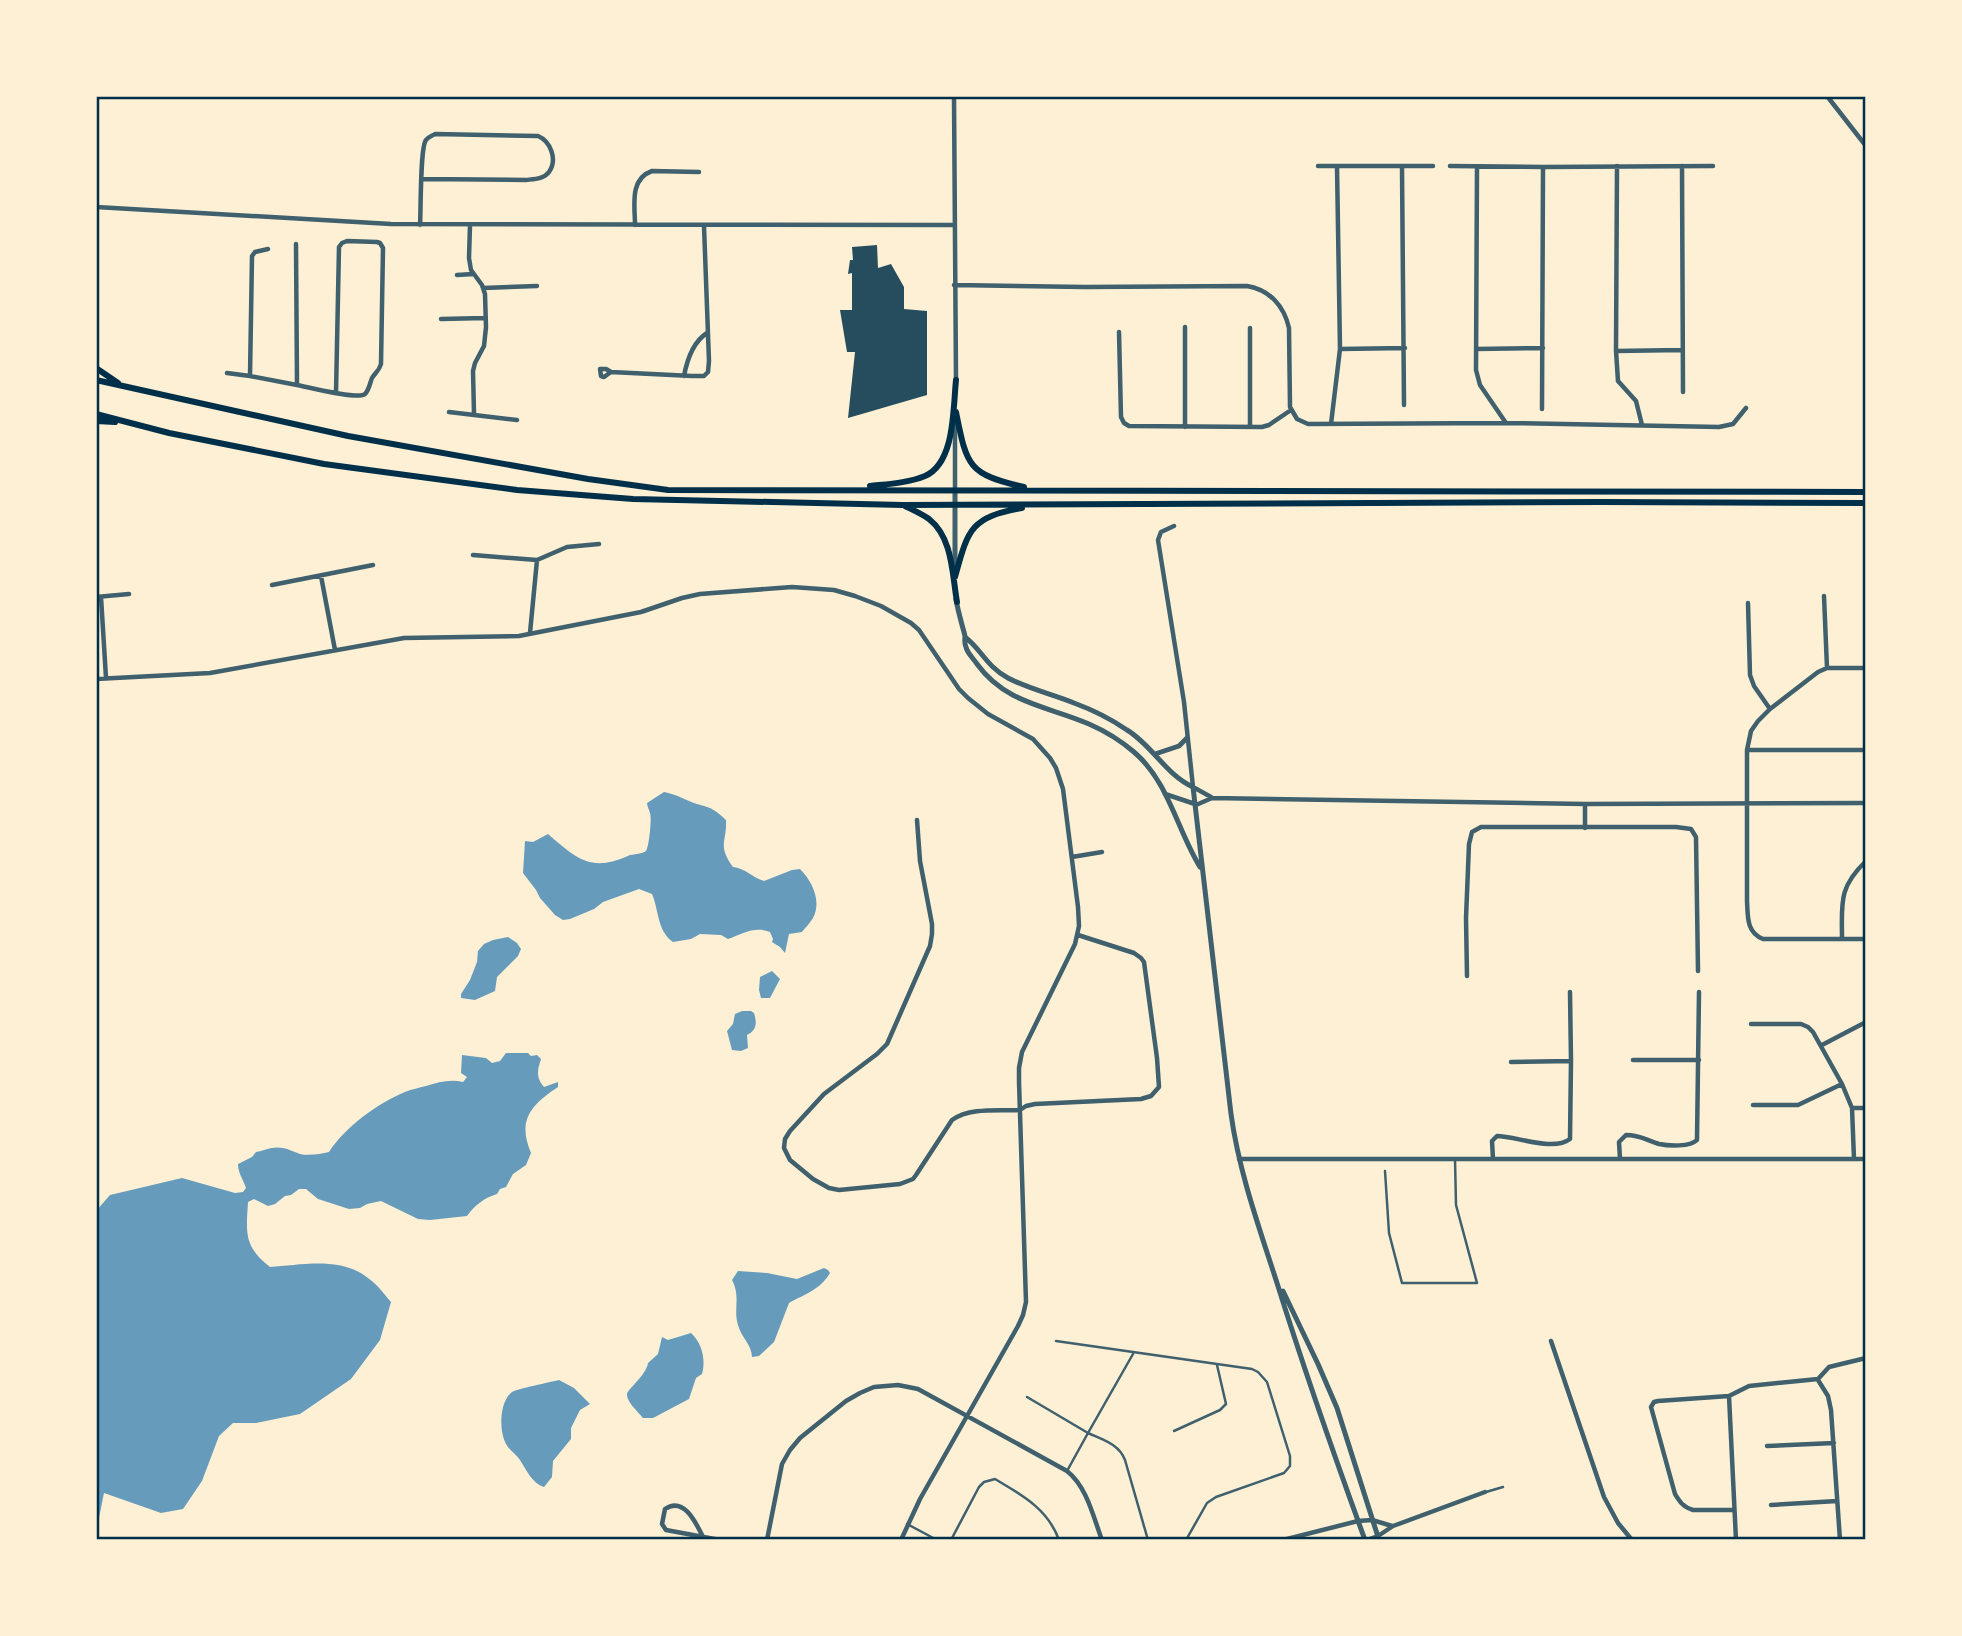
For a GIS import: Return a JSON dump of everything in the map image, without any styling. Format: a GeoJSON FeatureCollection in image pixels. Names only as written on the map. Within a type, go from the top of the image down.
{"type":"FeatureCollection","features":[{"type":"Feature","properties":{"kind":"main road"},"geometry":{"type":"LineString","coordinates":[[96,368],[124,387]]}},
{"type":"Feature","properties":{"kind":"main road"},"geometry":{"type":"LineString","coordinates":[[96,380],[361,438],[645,488],[1866,492]]}},
{"type":"Feature","properties":{"kind":"main road"},"geometry":{"type":"LineString","coordinates":[[844,490],[908,481],[934,471],[944,457],[949,443],[956,380]]}},
{"type":"Feature","properties":{"kind":"main road"},"geometry":{"type":"LineString","coordinates":[[956,412],[966,456],[976,470],[995,481],[1037,491]]}},
{"type":"Feature","properties":{"kind":"main road"},"geometry":{"type":"LineString","coordinates":[[96,414],[182,436],[324,464],[550,494],[704,502],[1038,506],[1866,503]]}},
{"type":"Feature","properties":{"kind":"main road"},"geometry":{"type":"LineString","coordinates":[[96,421],[131,423]]}},
{"type":"Feature","properties":{"kind":"main road"},"geometry":{"type":"LineString","coordinates":[[903,505],[928,519],[941,532],[950,556],[957,602]]}},
{"type":"Feature","properties":{"kind":"main road"},"geometry":{"type":"LineString","coordinates":[[955,577],[968,535],[981,521],[1005,511],[1038,506]]}},
{"type":"Feature","properties":{"kind":"street"},"geometry":{"type":"LineString","coordinates":[[954,96],[955,577],[965,647],[981,670],[997,685],[1026,702],[1090,724],[1136,753],[1150,769],[1165,794],[1202,870]]}},
{"type":"Feature","properties":{"kind":"street"},"geometry":{"type":"LineString","coordinates":[[1827,96],[1866,146]]}},
{"type":"Feature","properties":{"kind":"street"},"geometry":{"type":"LineString","coordinates":[[420,225],[423,147],[425,140],[435,134],[538,136],[547,140],[551,148],[551,166],[548,173],[540,178],[422,179]]}},
{"type":"Feature","properties":{"kind":"street"},"geometry":{"type":"LineString","coordinates":[[1318,166],[1433,166]]}},
{"type":"Feature","properties":{"kind":"street"},"geometry":{"type":"LineString","coordinates":[[1331,424],[1340,349],[1337,166]]}},
{"type":"Feature","properties":{"kind":"street"},"geometry":{"type":"LineString","coordinates":[[1450,166],[1713,166]]}},
{"type":"Feature","properties":{"kind":"street"},"geometry":{"type":"LineString","coordinates":[[1617,166],[1618,381],[1636,401],[1642,425]]}},
{"type":"Feature","properties":{"kind":"street"},"geometry":{"type":"LineString","coordinates":[[1682,166],[1683,392]]}},
{"type":"Feature","properties":{"kind":"street"},"geometry":{"type":"LineString","coordinates":[[1402,167],[1404,405]]}},
{"type":"Feature","properties":{"kind":"street"},"geometry":{"type":"LineString","coordinates":[[1477,167],[1476,370],[1480,385],[1507,424]]}},
{"type":"Feature","properties":{"kind":"street"},"geometry":{"type":"LineString","coordinates":[[1542,409],[1543,167]]}},
{"type":"Feature","properties":{"kind":"street"},"geometry":{"type":"LineString","coordinates":[[635,225],[635,189],[646,173],[699,172]]}},
{"type":"Feature","properties":{"kind":"street"},"geometry":{"type":"LineString","coordinates":[[96,207],[420,225],[953,225]]}},
{"type":"Feature","properties":{"kind":"street"},"geometry":{"type":"LineString","coordinates":[[470,225],[469,258],[471,270],[483,288],[485,318],[484,346],[473,371],[474,414]]}},
{"type":"Feature","properties":{"kind":"street"},"geometry":{"type":"LineString","coordinates":[[611,372],[704,376],[708,372],[704,226]]}},
{"type":"Feature","properties":{"kind":"street"},"geometry":{"type":"LineString","coordinates":[[227,373],[336,393],[363,395],[380,367],[383,248],[377,242],[347,241],[339,247],[336,393]]}},
{"type":"Feature","properties":{"kind":"street"},"geometry":{"type":"LineString","coordinates":[[296,244],[297,385]]}},
{"type":"Feature","properties":{"kind":"street"},"geometry":{"type":"LineString","coordinates":[[250,376],[252,256],[255,252],[268,249]]}},
{"type":"Feature","properties":{"kind":"street"},"geometry":{"type":"LineString","coordinates":[[457,275],[473,274]]}},
{"type":"Feature","properties":{"kind":"street"},"geometry":{"type":"LineString","coordinates":[[954,285],[1247,286],[1259,289],[1279,304],[1288,322],[1289,400],[1291,410],[1302,422],[1727,426],[1733,424],[1746,408]]}},
{"type":"Feature","properties":{"kind":"street"},"geometry":{"type":"LineString","coordinates":[[483,288],[537,286]]}},
{"type":"Feature","properties":{"kind":"street"},"geometry":{"type":"LineString","coordinates":[[441,319],[485,318]]}},
{"type":"Feature","properties":{"kind":"street"},"geometry":{"type":"LineString","coordinates":[[1185,327],[1185,427]]}},
{"type":"Feature","properties":{"kind":"street"},"geometry":{"type":"LineString","coordinates":[[1250,328],[1250,427]]}},
{"type":"Feature","properties":{"kind":"street"},"geometry":{"type":"LineString","coordinates":[[1119,332],[1121,417],[1124,423],[1134,427],[1250,427],[1269,425],[1291,410]]}},
{"type":"Feature","properties":{"kind":"street"},"geometry":{"type":"LineString","coordinates":[[684,376],[689,357],[699,338],[707,333]]}},
{"type":"Feature","properties":{"kind":"street"},"geometry":{"type":"LineString","coordinates":[[1340,349],[1405,348]]}},
{"type":"Feature","properties":{"kind":"street"},"geometry":{"type":"LineString","coordinates":[[1476,349],[1543,348]]}},
{"type":"Feature","properties":{"kind":"street"},"geometry":{"type":"LineString","coordinates":[[1616,351],[1682,350]]}},
{"type":"Feature","properties":{"kind":"street"},"geometry":{"type":"LineString","coordinates":[[449,412],[517,420]]}},
{"type":"Feature","properties":{"kind":"street"},"geometry":{"type":"LineString","coordinates":[[1174,526],[1161,532],[1158,540],[1184,702],[1231,1114],[1239,1159],[1303,1365],[1366,1540],[1379,1538],[1393,1526],[1485,1492]]}},
{"type":"Feature","properties":{"kind":"street"},"geometry":{"type":"LineString","coordinates":[[473,555],[537,560],[562,548],[599,544]]}},
{"type":"Feature","properties":{"kind":"street"},"geometry":{"type":"LineString","coordinates":[[530,633],[537,560]]}},
{"type":"Feature","properties":{"kind":"street"},"geometry":{"type":"LineString","coordinates":[[272,585],[373,565]]}},
{"type":"Feature","properties":{"kind":"street"},"geometry":{"type":"LineString","coordinates":[[321,576],[335,650]]}},
{"type":"Feature","properties":{"kind":"street"},"geometry":{"type":"LineString","coordinates":[[96,678],[210,673],[404,638],[530,633],[641,612],[690,596],[792,586],[834,590],[881,606],[902,617],[919,630],[968,698],[988,714],[1033,739],[1050,758],[1063,789],[1079,907],[1078,935],[1022,1052],[1019,1069],[1026,1302],[1018,1326],[901,1540]]}},
{"type":"Feature","properties":{"kind":"street"},"geometry":{"type":"LineString","coordinates":[[106,678],[99,597],[129,594]]}},
{"type":"Feature","properties":{"kind":"street"},"geometry":{"type":"LineString","coordinates":[[1824,596],[1827,668]]}},
{"type":"Feature","properties":{"kind":"street"},"geometry":{"type":"LineString","coordinates":[[1748,603],[1750,675],[1754,686],[1770,709]]}},
{"type":"Feature","properties":{"kind":"street"},"geometry":{"type":"LineString","coordinates":[[965,637],[988,664],[1007,677],[1076,704],[1131,732],[1177,777],[1212,798]]}},
{"type":"Feature","properties":{"kind":"street"},"geometry":{"type":"LineString","coordinates":[[1866,668],[1827,668],[1812,675],[1770,709],[1753,727],[1747,750],[1749,924],[1752,932],[1773,940],[1866,939]]}},
{"type":"Feature","properties":{"kind":"street"},"geometry":{"type":"LineString","coordinates":[[1155,754],[1179,746],[1187,738]]}},
{"type":"Feature","properties":{"kind":"street"},"geometry":{"type":"LineString","coordinates":[[1747,750],[1866,750]]}},
{"type":"Feature","properties":{"kind":"street"},"geometry":{"type":"LineString","coordinates":[[1165,794],[1196,804],[1212,798],[1585,804],[1866,803]]}},
{"type":"Feature","properties":{"kind":"street"},"geometry":{"type":"LineString","coordinates":[[1585,804],[1585,828]]}},
{"type":"Feature","properties":{"kind":"street"},"geometry":{"type":"LineString","coordinates":[[917,820],[920,861],[932,924],[929,946],[887,1044],[877,1055],[821,1098],[787,1135],[785,1152],[790,1160],[813,1179],[839,1190],[906,1182],[916,1175],[959,1115],[1020,1110],[1035,1104],[1141,1099],[1151,1096],[1159,1087],[1144,962],[1134,953],[1078,935]]}},
{"type":"Feature","properties":{"kind":"street"},"geometry":{"type":"LineString","coordinates":[[1467,976],[1469,844],[1472,831],[1481,827],[1676,827],[1694,831],[1698,971]]}},
{"type":"Feature","properties":{"kind":"street"},"geometry":{"type":"LineString","coordinates":[[1072,857],[1102,852]]}},
{"type":"Feature","properties":{"kind":"street"},"geometry":{"type":"LineString","coordinates":[[1842,939],[1843,893],[1852,876],[1866,861]]}},
{"type":"Feature","properties":{"kind":"street"},"geometry":{"type":"LineString","coordinates":[[1493,1159],[1492,1141],[1497,1136],[1514,1137],[1534,1143],[1569,1141],[1570,992]]}},
{"type":"Feature","properties":{"kind":"street"},"geometry":{"type":"LineString","coordinates":[[1620,1159],[1619,1142],[1622,1137],[1628,1135],[1640,1136],[1661,1144],[1691,1144],[1697,1141],[1699,992]]}},
{"type":"Feature","properties":{"kind":"street"},"geometry":{"type":"LineString","coordinates":[[1822,1045],[1866,1022]]}},
{"type":"Feature","properties":{"kind":"street"},"geometry":{"type":"LineString","coordinates":[[1751,1024],[1801,1024],[1810,1029],[1822,1045],[1852,1108],[1854,1159]]}},
{"type":"Feature","properties":{"kind":"street"},"geometry":{"type":"LineString","coordinates":[[1633,1060],[1699,1060]]}},
{"type":"Feature","properties":{"kind":"street"},"geometry":{"type":"LineString","coordinates":[[1511,1062],[1571,1061]]}},
{"type":"Feature","properties":{"kind":"street"},"geometry":{"type":"LineString","coordinates":[[1753,1105],[1798,1105],[1842,1084]]}},
{"type":"Feature","properties":{"kind":"street"},"geometry":{"type":"LineString","coordinates":[[1852,1108],[1866,1108]]}},
{"type":"Feature","properties":{"kind":"street"},"geometry":{"type":"LineString","coordinates":[[1239,1159],[1866,1159]]}},
{"type":"Feature","properties":{"kind":"street"},"geometry":{"type":"LineString","coordinates":[[1275,1276],[1337,1408],[1379,1538]]}},
{"type":"Feature","properties":{"kind":"street"},"geometry":{"type":"LineString","coordinates":[[1551,1340],[1604,1497],[1618,1523],[1632,1540]]}},
{"type":"Feature","properties":{"kind":"street"},"geometry":{"type":"LineString","coordinates":[[1734,1510],[1693,1510],[1680,1503],[1671,1481],[1651,1407],[1658,1401],[1729,1396],[1749,1386],[1818,1379],[1829,1367],[1866,1358]]}},
{"type":"Feature","properties":{"kind":"street"},"geometry":{"type":"LineString","coordinates":[[1818,1379],[1830,1403],[1840,1540]]}},
{"type":"Feature","properties":{"kind":"street"},"geometry":{"type":"LineString","coordinates":[[767,1540],[782,1464],[800,1438],[854,1396],[881,1386],[906,1386],[925,1392],[1067,1471],[1084,1492],[1102,1540]]}},
{"type":"Feature","properties":{"kind":"street"},"geometry":{"type":"LineString","coordinates":[[1729,1396],[1736,1540]]}},
{"type":"Feature","properties":{"kind":"street"},"geometry":{"type":"LineString","coordinates":[[1767,1446],[1834,1443]]}},
{"type":"Feature","properties":{"kind":"street"},"geometry":{"type":"LineString","coordinates":[[1772,1505],[1837,1501]]}},
{"type":"Feature","properties":{"kind":"street"},"geometry":{"type":"LineString","coordinates":[[703,1536],[691,1513],[676,1506],[665,1509],[662,1524],[666,1530],[720,1540]]}},
{"type":"Feature","properties":{"kind":"street"},"geometry":{"type":"LineString","coordinates":[[1283,1540],[1358,1521],[1372,1520],[1393,1526]]}},
{"type":"Feature","properties":{"kind":"lane"},"geometry":{"type":"LineString","coordinates":[[1385,1171],[1389,1233],[1402,1283],[1477,1283],[1456,1205],[1455,1159]]}},
{"type":"Feature","properties":{"kind":"lane"},"geometry":{"type":"LineString","coordinates":[[1056,1341],[1251,1369],[1267,1382],[1290,1456],[1290,1466],[1284,1473],[1216,1497],[1207,1503],[1186,1540]]}},
{"type":"Feature","properties":{"kind":"lane"},"geometry":{"type":"LineString","coordinates":[[1067,1471],[1134,1353]]}},
{"type":"Feature","properties":{"kind":"lane"},"geometry":{"type":"LineString","coordinates":[[1174,1431],[1225,1406],[1217,1365]]}},
{"type":"Feature","properties":{"kind":"lane"},"geometry":{"type":"LineString","coordinates":[[1027,1397],[1088,1433],[1116,1446],[1122,1453],[1149,1540]]}},
{"type":"Feature","properties":{"kind":"lane"},"geometry":{"type":"LineString","coordinates":[[951,1540],[979,1487],[984,1482],[995,1479],[1047,1516],[1059,1540]]}},
{"type":"Feature","properties":{"kind":"lane"},"geometry":{"type":"LineString","coordinates":[[1485,1492],[1503,1487]]}},
{"type":"Feature","properties":{"kind":"lane"},"geometry":{"type":"LineString","coordinates":[[908,1524],[937,1540]]}},
{"type":"Feature","properties":{"kind":"water"},"geometry":{"type":"Polygon","coordinates":[[[664,792],[710,808],[726,820],[724,849],[733,867],[764,881],[792,870],[800,869],[804,874],[812,885],[816,912],[802,932],[789,934],[785,953],[772,942],[770,932],[759,930],[728,939],[721,935],[700,934],[691,939],[673,942],[661,926],[652,894],[639,889],[563,920],[540,898],[523,873],[525,841],[533,842],[548,834],[576,856],[595,863],[643,853],[647,848],[650,832],[651,816],[647,803],[664,792]]]}},
{"type":"Feature","properties":{"kind":"water"},"geometry":{"type":"Polygon","coordinates":[[[508,937],[521,949],[518,956],[497,977],[495,991],[475,1000],[461,998],[477,962],[478,951],[484,944],[508,937]]]}},
{"type":"Feature","properties":{"kind":"water"},"geometry":{"type":"Polygon","coordinates":[[[772,971],[780,979],[770,998],[761,998],[760,977],[772,971]]]}},
{"type":"Feature","properties":{"kind":"water"},"geometry":{"type":"Polygon","coordinates":[[[742,1011],[754,1013],[755,1026],[747,1035],[748,1048],[741,1051],[732,1050],[727,1031],[733,1024],[735,1014],[742,1011]]]}},
{"type":"Feature","properties":{"kind":"water"},"geometry":{"type":"Polygon","coordinates":[[[506,1053],[537,1055],[541,1059],[538,1074],[541,1083],[544,1087],[558,1082],[558,1087],[540,1100],[529,1114],[526,1131],[531,1153],[526,1165],[513,1174],[506,1187],[480,1202],[467,1216],[418,1219],[381,1201],[349,1209],[318,1199],[306,1189],[299,1189],[268,1206],[254,1199],[248,1202],[248,1239],[255,1252],[270,1267],[333,1264],[357,1271],[377,1286],[391,1302],[380,1340],[351,1379],[300,1414],[256,1423],[233,1423],[219,1436],[202,1481],[183,1509],[161,1513],[104,1493],[96,1533],[96,1211],[110,1195],[182,1178],[235,1193],[243,1192],[246,1188],[238,1164],[256,1152],[285,1148],[304,1155],[329,1152],[353,1125],[373,1109],[395,1097],[440,1082],[463,1082],[467,1077],[461,1073],[462,1055],[486,1058],[492,1063],[500,1061],[506,1053]]]}},
{"type":"Feature","properties":{"kind":"water"},"geometry":{"type":"Polygon","coordinates":[[[824,1268],[830,1273],[822,1284],[789,1303],[774,1342],[759,1356],[752,1357],[737,1319],[736,1292],[732,1280],[738,1271],[797,1279],[824,1268]]]}},
{"type":"Feature","properties":{"kind":"water"},"geometry":{"type":"Polygon","coordinates":[[[691,1333],[700,1347],[704,1363],[702,1374],[696,1378],[689,1399],[653,1418],[643,1418],[629,1401],[628,1393],[644,1373],[648,1363],[658,1354],[662,1337],[668,1340],[691,1333]]]}},
{"type":"Feature","properties":{"kind":"water"},"geometry":{"type":"Polygon","coordinates":[[[559,1380],[574,1388],[590,1404],[580,1410],[571,1428],[571,1439],[553,1461],[552,1477],[544,1487],[533,1480],[506,1444],[501,1424],[503,1409],[512,1392],[559,1380]]]}},
{"type":"Feature","properties":{"kind":"building"},"geometry":{"type":"Polygon","coordinates":[[[877,245],[878,268],[891,264],[904,287],[904,309],[927,311],[927,395],[848,418],[855,352],[847,352],[840,310],[852,310],[852,273],[848,274],[850,260],[853,260],[852,247],[877,245]]]}}]}
